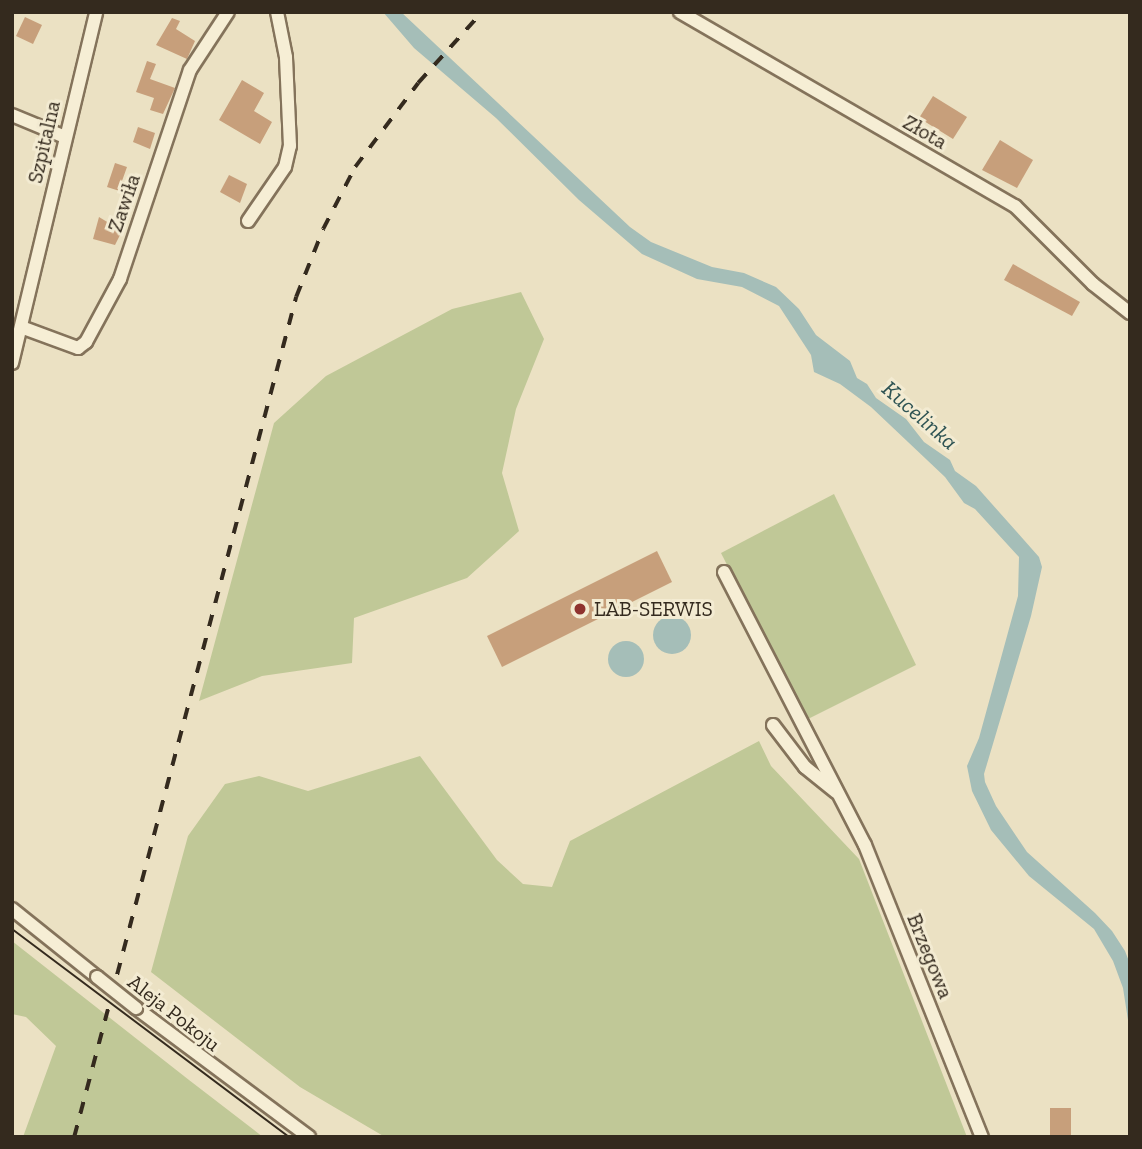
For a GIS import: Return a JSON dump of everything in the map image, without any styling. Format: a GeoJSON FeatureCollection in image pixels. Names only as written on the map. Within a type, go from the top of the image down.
{"type":"FeatureCollection","features":[{"type":"Feature","properties":{"kind":"street","name":"Szpitalna"},"geometry":{"type":"LineString","coordinates":[[12,363],[96,12]]}},
{"type":"Feature","properties":{"kind":"street","name":"Zawiła"},"geometry":{"type":"LineString","coordinates":[[21,327],[78,348],[86,342],[120,279],[190,70],[229,12]]}},
{"type":"Feature","properties":{"kind":"street"},"geometry":{"type":"LineString","coordinates":[[248,220],[285,167],[290,146],[286,57],[277,12]]}},
{"type":"Feature","properties":{"kind":"street","name":"Złota"},"geometry":{"type":"LineString","coordinates":[[680,12],[1015,206],[1093,284],[1130,313]]}},
{"type":"Feature","properties":{"kind":"street"},"geometry":{"type":"LineString","coordinates":[[12,115],[65,137]]}},
{"type":"Feature","properties":{"kind":"street","name":"Brzegowa"},"geometry":{"type":"LineString","coordinates":[[724,572],[864,845],[982,1137]]}},
{"type":"Feature","properties":{"kind":"street","name":"Brzegowa"},"geometry":{"type":"LineString","coordinates":[[773,725],[805,767],[836,792]]}},
{"type":"Feature","properties":{"kind":"street","name":"Aleja Pokoju"},"geometry":{"type":"LineString","coordinates":[[14,913],[204,1062],[309,1137]]}},
{"type":"Feature","properties":{"kind":"green space"},"geometry":{"type":"Polygon","coordinates":[[[521,292],[544,339],[516,409],[502,473],[519,531],[467,578],[354,618],[352,663],[262,676],[199,701],[274,423],[326,376],[452,309],[521,292]]]}},
{"type":"Feature","properties":{"kind":"green space"},"geometry":{"type":"Polygon","coordinates":[[[834,494],[916,665],[806,720],[721,553],[834,494]]]}},
{"type":"Feature","properties":{"kind":"green space"},"geometry":{"type":"Polygon","coordinates":[[[759,741],[771,766],[859,859],[967,1137],[385,1137],[300,1087],[151,972],[188,836],[225,784],[259,776],[308,791],[420,756],[497,860],[523,884],[552,887],[570,841],[759,741]]]}},
{"type":"Feature","properties":{"kind":"green space"},"geometry":{"type":"Polygon","coordinates":[[[12,941],[263,1137],[23,1137],[56,1046],[26,1017],[12,1014],[12,941]]]}},
{"type":"Feature","properties":{"kind":"water"},"geometry":{"type":"Polygon","coordinates":[[[383,12],[401,12],[630,227],[651,242],[712,267],[744,273],[776,287],[799,309],[816,335],[850,361],[857,378],[867,384],[876,398],[906,419],[924,442],[950,460],[955,471],[976,486],[1039,557],[1042,567],[1031,616],[984,774],[985,782],[996,806],[1027,852],[1095,913],[1112,931],[1125,951],[1130,964],[1130,1033],[1123,988],[1113,961],[1094,929],[1029,876],[991,830],[972,791],[967,766],[979,738],[1018,596],[1019,557],[975,509],[964,503],[945,477],[871,407],[840,384],[814,372],[811,355],[779,306],[742,287],[697,279],[642,254],[579,200],[496,118],[414,48],[383,12]]]}},
{"type":"Feature","properties":{"kind":"water"},"geometry":{"type":"Polygon","coordinates":[[[672,616],[685,622],[691,635],[685,648],[672,654],[659,648],[653,635],[659,622],[672,616]]]}},
{"type":"Feature","properties":{"kind":"water"},"geometry":{"type":"Polygon","coordinates":[[[626,641],[639,646],[644,659],[639,672],[626,677],[613,672],[608,659],[613,646],[626,641]]]}},
{"type":"Feature","properties":{"kind":"building"},"geometry":{"type":"Polygon","coordinates":[[[25,17],[42,25],[33,44],[16,36],[25,17]]]}},
{"type":"Feature","properties":{"kind":"building"},"geometry":{"type":"Polygon","coordinates":[[[172,18],[180,21],[176,29],[195,41],[187,59],[156,45],[172,18]]]}},
{"type":"Feature","properties":{"kind":"building"},"geometry":{"type":"Polygon","coordinates":[[[147,61],[156,64],[150,79],[175,88],[163,114],[150,110],[154,98],[136,92],[147,61]]]}},
{"type":"Feature","properties":{"kind":"building"},"geometry":{"type":"Polygon","coordinates":[[[242,80],[264,93],[254,111],[272,122],[260,144],[219,120],[242,80]]]}},
{"type":"Feature","properties":{"kind":"building"},"geometry":{"type":"Polygon","coordinates":[[[933,96],[967,117],[953,139],[919,118],[933,96]]]}},
{"type":"Feature","properties":{"kind":"building"},"geometry":{"type":"Polygon","coordinates":[[[138,127],[155,133],[150,149],[133,142],[138,127]]]}},
{"type":"Feature","properties":{"kind":"building"},"geometry":{"type":"Polygon","coordinates":[[[1000,140],[1033,160],[1017,188],[982,170],[1000,140]]]}},
{"type":"Feature","properties":{"kind":"building"},"geometry":{"type":"Polygon","coordinates":[[[115,163],[127,167],[122,181],[133,185],[129,194],[107,187],[115,163]]]}},
{"type":"Feature","properties":{"kind":"building"},"geometry":{"type":"Polygon","coordinates":[[[229,175],[247,184],[240,203],[220,192],[229,175]]]}},
{"type":"Feature","properties":{"kind":"building"},"geometry":{"type":"Polygon","coordinates":[[[99,217],[122,231],[115,245],[93,239],[99,217]]]}},
{"type":"Feature","properties":{"kind":"building"},"geometry":{"type":"Polygon","coordinates":[[[1013,264],[1080,302],[1072,316],[1004,280],[1013,264]]]}},
{"type":"Feature","properties":{"kind":"building","name":"LAB-SERWIS"},"geometry":{"type":"Polygon","coordinates":[[[657,551],[672,582],[502,667],[487,636],[657,551]]]}},
{"type":"Feature","properties":{"kind":"building"},"geometry":{"type":"Polygon","coordinates":[[[1050,1108],[1071,1108],[1071,1137],[1050,1137],[1050,1108]]]}},
{"type":"Feature","properties":{"kind":"tram line"},"geometry":{"type":"LineString","coordinates":[[12,929],[289,1137]]}},
{"type":"Feature","properties":{"kind":"railway"},"geometry":{"type":"LineString","coordinates":[[74,1137],[296,297],[323,229],[355,167],[418,83],[482,12]]}},
{"type":"Feature","properties":{"kind":"place","name":"LAB-SERWIS"},"geometry":{"type":"Point","coordinates":[580,609]}},
{"type":"Feature","properties":{"kind":"water label","name":"Kucelinka"},"geometry":{"type":"Point","coordinates":[920,415]}}]}
